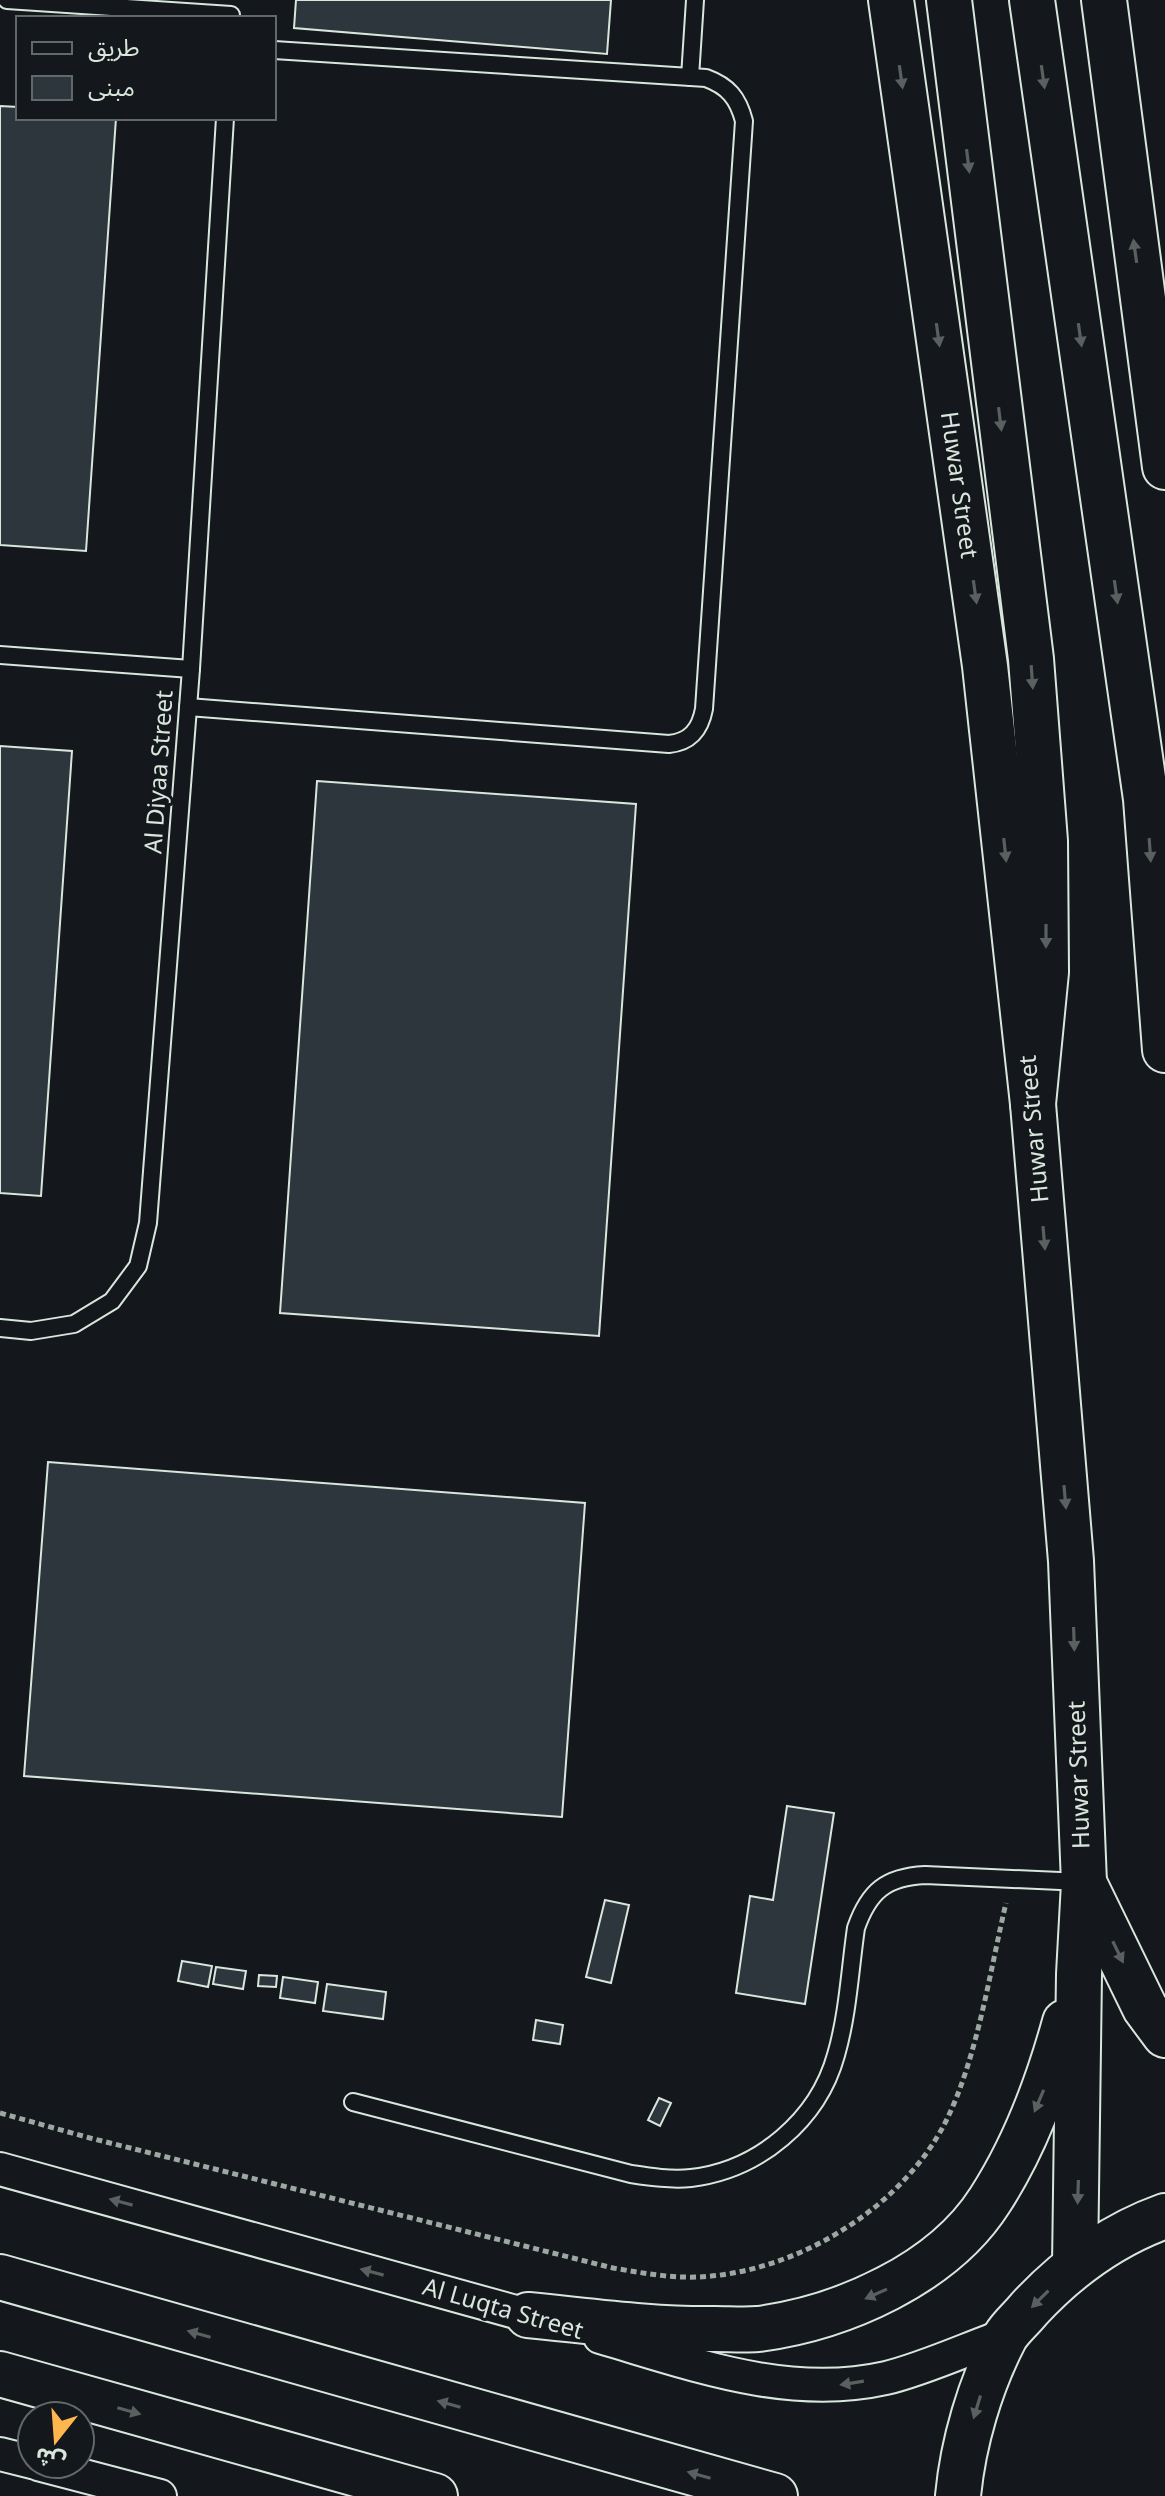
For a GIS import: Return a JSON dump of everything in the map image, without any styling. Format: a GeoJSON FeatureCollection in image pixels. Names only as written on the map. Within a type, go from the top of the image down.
{"type":"FeatureCollection","features":[{"type":"Feature","properties":{"kind":"main road","name":"Huwar Street"},"geometry":{"type":"LineString","coordinates":[[891,0],[985,666],[1033,1104],[1071,1561],[1084,1883],[1079,1974],[1075,2265]]}},
{"type":"Feature","properties":{"kind":"main road"},"geometry":{"type":"LineString","coordinates":[[949,0],[1031,659],[1045,841],[1046,972],[1033,1104]]}},
{"type":"Feature","properties":{"kind":"main road"},"geometry":{"type":"LineString","coordinates":[[1032,0],[1146,799],[1165,1050]]}},
{"type":"Feature","properties":{"kind":"main road"},"geometry":{"type":"LineString","coordinates":[[1104,0],[1165,467]]}},
{"type":"Feature","properties":{"kind":"main road"},"geometry":{"type":"LineString","coordinates":[[1084,1883],[1145,2008],[1165,2035]]}},
{"type":"Feature","properties":{"kind":"main road"},"geometry":{"type":"LineString","coordinates":[[528,2315],[675,2330],[757,2329],[834,2313],[893,2286],[944,2252],[988,2203],[1018,2150],[1052,2068],[1079,1974]]}},
{"type":"Feature","properties":{"kind":"main road"},"geometry":{"type":"LineString","coordinates":[[958,2496],[960,2474],[978,2402],[1006,2335],[1075,2265],[1134,2227],[1165,2216]]}},
{"type":"Feature","properties":{"kind":"main road"},"geometry":{"type":"LineString","coordinates":[[0,2277],[775,2496]]}},
{"type":"Feature","properties":{"kind":"main road"},"geometry":{"type":"LineString","coordinates":[[0,2374],[435,2496]]}},
{"type":"Feature","properties":{"kind":"street","name":"Al Luqta Street"},"geometry":{"type":"LineString","coordinates":[[0,2169],[766,2382],[831,2386],[887,2378],[1006,2335]]}},
{"type":"Feature","properties":{"kind":"street"},"geometry":{"type":"LineString","coordinates":[[96,2479],[160,2496]]}},
{"type":"Feature","properties":{"kind":"lane"},"geometry":{"type":"LineString","coordinates":[[7,0],[231,11]]}},
{"type":"Feature","properties":{"kind":"lane"},"geometry":{"type":"LineString","coordinates":[[690,77],[695,0]]}},
{"type":"Feature","properties":{"kind":"lane"},"geometry":{"type":"LineString","coordinates":[[188,707],[669,744],[686,740],[695,732],[702,721],[704,709],[744,121],[732,93],[720,83],[706,78],[276,50]]}},
{"type":"Feature","properties":{"kind":"lane","name":"Al Diyaa Street"},"geometry":{"type":"LineString","coordinates":[[0,1328],[31,1331],[74,1324],[112,1301],[138,1266],[148,1223],[191,669],[225,120]]}},
{"type":"Feature","properties":{"kind":"lane"},"geometry":{"type":"LineString","coordinates":[[0,655],[191,669]]}},
{"type":"Feature","properties":{"kind":"lane"},"geometry":{"type":"LineString","coordinates":[[353,2102],[631,2174],[661,2179],[691,2178],[722,2172],[774,2146],[804,2115],[828,2079],[837,2053],[856,1928],[862,1909],[873,1894],[897,1879],[925,1875],[1084,1883]]}},
{"type":"Feature","properties":{"kind":"building"},"geometry":{"type":"Polygon","coordinates":[[[296,0],[611,0],[607,54],[294,28],[296,0]]]}},
{"type":"Feature","properties":{"kind":"building"},"geometry":{"type":"Polygon","coordinates":[[[0,106],[16,107],[16,120],[116,120],[86,551],[0,545],[0,106]]]}},
{"type":"Feature","properties":{"kind":"building"},"geometry":{"type":"Polygon","coordinates":[[[0,746],[72,751],[41,1196],[0,1193],[0,746]]]}},
{"type":"Feature","properties":{"kind":"building"},"geometry":{"type":"Polygon","coordinates":[[[317,781],[636,804],[599,1336],[280,1313],[317,781]]]}},
{"type":"Feature","properties":{"kind":"building"},"geometry":{"type":"Polygon","coordinates":[[[48,1462],[585,1503],[562,1817],[24,1776],[48,1462]]]}},
{"type":"Feature","properties":{"kind":"building"},"geometry":{"type":"Polygon","coordinates":[[[787,1806],[834,1813],[805,2004],[736,1993],[750,1896],[773,1900],[787,1806]]]}},
{"type":"Feature","properties":{"kind":"building"},"geometry":{"type":"Polygon","coordinates":[[[605,1900],[629,1905],[611,1983],[586,1977],[605,1900]]]}},
{"type":"Feature","properties":{"kind":"building"},"geometry":{"type":"Polygon","coordinates":[[[182,1961],[212,1966],[208,1987],[178,1981],[182,1961]]]}},
{"type":"Feature","properties":{"kind":"building"},"geometry":{"type":"Polygon","coordinates":[[[216,1967],[246,1971],[243,1989],[213,1984],[216,1967]]]}},
{"type":"Feature","properties":{"kind":"building"},"geometry":{"type":"Polygon","coordinates":[[[259,1975],[277,1976],[276,1987],[258,1986],[259,1975]]]}},
{"type":"Feature","properties":{"kind":"building"},"geometry":{"type":"Polygon","coordinates":[[[283,1977],[318,1982],[315,2003],[280,1998],[283,1977]]]}},
{"type":"Feature","properties":{"kind":"building"},"geometry":{"type":"Polygon","coordinates":[[[327,1984],[386,1992],[383,2019],[323,2011],[327,1984]]]}},
{"type":"Feature","properties":{"kind":"building"},"geometry":{"type":"Polygon","coordinates":[[[536,2020],[563,2025],[560,2044],[533,2040],[536,2020]]]}},
{"type":"Feature","properties":{"kind":"building"},"geometry":{"type":"Polygon","coordinates":[[[659,2098],[671,2103],[660,2126],[648,2120],[659,2098]]]}}]}
